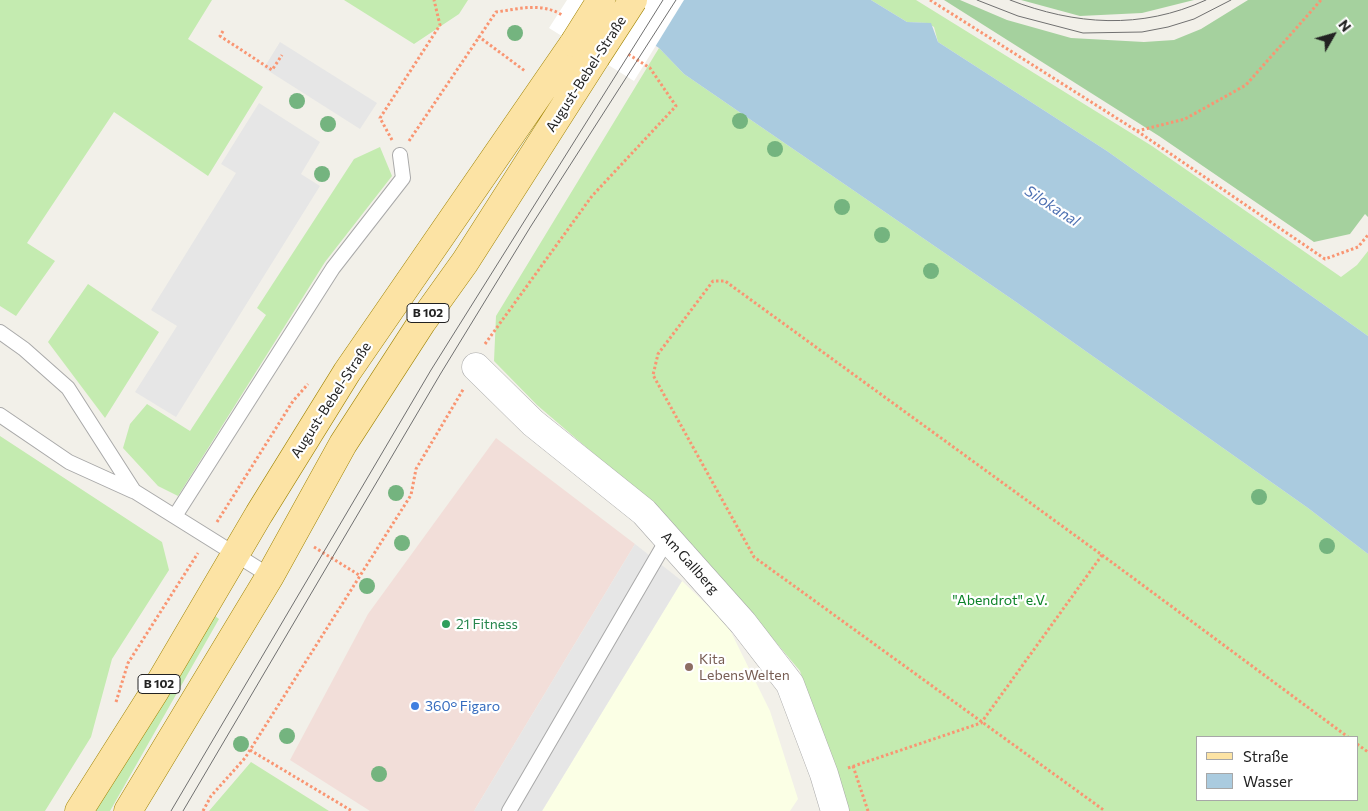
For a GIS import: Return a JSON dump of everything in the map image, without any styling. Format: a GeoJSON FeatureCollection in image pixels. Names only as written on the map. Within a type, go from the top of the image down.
{"type":"FeatureCollection","features":[{"type":"Feature","properties":{"kind":"main road","name":"August-Bebel-Straße"},"geometry":{"type":"LineString","coordinates":[[128,811],[270,576],[343,444],[422,322],[466,262],[585,50],[601,0]]}},
{"type":"Feature","properties":{"kind":"main road","name":"August-Bebel-Straße"},"geometry":{"type":"LineString","coordinates":[[79,811],[155,690],[347,372],[585,50],[633,0]]}},
{"type":"Feature","properties":{"kind":"street","name":"Am Gallberg"},"geometry":{"type":"LineString","coordinates":[[476,367],[532,423],[644,512],[743,623],[790,684],[824,774],[834,811]]}},
{"type":"Feature","properties":{"kind":"lane"},"geometry":{"type":"LineString","coordinates":[[175,516],[334,268],[404,178],[400,155]]}},
{"type":"Feature","properties":{"kind":"lane"},"geometry":{"type":"LineString","coordinates":[[0,332],[24,349],[68,388],[134,491]]}},
{"type":"Feature","properties":{"kind":"lane"},"geometry":{"type":"LineString","coordinates":[[0,415],[69,462],[134,491],[270,576]]}},
{"type":"Feature","properties":{"kind":"lane"},"geometry":{"type":"LineString","coordinates":[[509,811],[668,538]]}},
{"type":"Feature","properties":{"kind":"path"},"geometry":{"type":"LineString","coordinates":[[434,0],[440,25],[380,118],[400,155],[444,91],[478,36],[496,12],[538,7],[552,9]]}},
{"type":"Feature","properties":{"kind":"path"},"geometry":{"type":"LineString","coordinates":[[930,0],[1137,130],[1325,259],[1358,248],[1368,235]]}},
{"type":"Feature","properties":{"kind":"path"},"geometry":{"type":"LineString","coordinates":[[1137,130],[1185,119],[1246,85],[1321,0]]}},
{"type":"Feature","properties":{"kind":"path"},"geometry":{"type":"LineString","coordinates":[[223,31],[220,36],[272,70],[282,55]]}},
{"type":"Feature","properties":{"kind":"path"},"geometry":{"type":"LineString","coordinates":[[478,36],[530,74]]}},
{"type":"Feature","properties":{"kind":"path"},"geometry":{"type":"LineString","coordinates":[[203,811],[211,796],[250,750],[411,495],[416,469],[476,367],[486,342],[592,196],[676,106],[650,68]]}},
{"type":"Feature","properties":{"kind":"path"},"geometry":{"type":"LineString","coordinates":[[1104,811],[754,558],[653,375],[658,354],[713,282],[725,281],[1347,736]]}},
{"type":"Feature","properties":{"kind":"path"},"geometry":{"type":"LineString","coordinates":[[115,706],[128,663],[232,497]]}},
{"type":"Feature","properties":{"kind":"path"},"geometry":{"type":"LineString","coordinates":[[824,774],[854,766],[981,723],[1102,556]]}},
{"type":"Feature","properties":{"kind":"path"},"geometry":{"type":"LineString","coordinates":[[250,750],[352,811]]}},
{"type":"Feature","properties":{"kind":"path"},"geometry":{"type":"LineString","coordinates":[[854,766],[868,811]]}},
{"type":"Feature","properties":{"kind":"shaded area"},"geometry":{"type":"Polygon","coordinates":[[[280,42],[377,103],[360,129],[264,68],[280,42]]]}},
{"type":"Feature","properties":{"kind":"shaded area"},"geometry":{"type":"Polygon","coordinates":[[[259,103],[320,142],[301,174],[320,186],[176,417],[135,392],[177,326],[151,310],[236,173],[221,164],[259,103]]]}},
{"type":"Feature","properties":{"kind":"shaded area"},"geometry":{"type":"Polygon","coordinates":[[[496,438],[635,544],[474,811],[370,811],[290,760],[368,614],[496,438]]]}},
{"type":"Feature","properties":{"kind":"shaded area"},"geometry":{"type":"Polygon","coordinates":[[[635,544],[682,581],[542,811],[474,811],[635,544]]]}},
{"type":"Feature","properties":{"kind":"shaded area","name":"Kita LebensWelten"},"geometry":{"type":"Polygon","coordinates":[[[682,581],[727,624],[770,711],[798,799],[790,811],[542,811],[682,581]]]}},
{"type":"Feature","properties":{"kind":"green space"},"geometry":{"type":"Polygon","coordinates":[[[0,0],[212,0],[188,39],[263,87],[208,176],[114,112],[27,243],[55,261],[16,316],[0,306],[0,0]]]}},
{"type":"Feature","properties":{"kind":"green space"},"geometry":{"type":"Polygon","coordinates":[[[344,0],[468,0],[459,14],[414,44],[344,0]]]}},
{"type":"Feature","properties":{"kind":"green space"},"geometry":{"type":"Polygon","coordinates":[[[871,0],[916,0],[1152,146],[1341,277],[1357,265],[1368,251],[1368,336],[1107,151],[938,42],[934,27],[927,23],[907,22],[871,0]]]}},
{"type":"Feature","properties":{"kind":"green space"},"geometry":{"type":"Polygon","coordinates":[[[944,0],[960,0],[1007,20],[1071,38],[1144,42],[1174,40],[1201,29],[1248,0],[1368,0],[1368,217],[1365,214],[1350,234],[1314,242],[1159,136],[944,0]]]}},
{"type":"Feature","properties":{"kind":"green space"},"geometry":{"type":"Polygon","coordinates":[[[1021,0],[1194,0],[1142,13],[1080,16],[1021,0]]]}},
{"type":"Feature","properties":{"kind":"green space","name":"\"Abendrot\" e.V."},"geometry":{"type":"Polygon","coordinates":[[[659,48],[684,74],[1016,302],[1308,508],[1368,554],[1368,811],[842,811],[800,671],[748,609],[649,501],[537,405],[494,361],[496,316],[659,48]]]}},
{"type":"Feature","properties":{"kind":"green space"},"geometry":{"type":"Polygon","coordinates":[[[380,147],[392,176],[325,262],[178,496],[158,486],[123,448],[130,424],[147,404],[190,431],[266,315],[257,308],[354,159],[380,147]]]}},
{"type":"Feature","properties":{"kind":"green space"},"geometry":{"type":"Polygon","coordinates":[[[88,284],[159,332],[105,418],[48,342],[88,284]]]}},
{"type":"Feature","properties":{"kind":"green space"},"geometry":{"type":"Polygon","coordinates":[[[0,436],[162,542],[169,570],[112,659],[91,737],[45,811],[0,811],[0,436]]]}},
{"type":"Feature","properties":{"kind":"green space"},"geometry":{"type":"Polygon","coordinates":[[[215,616],[219,619],[110,811],[95,811],[215,616]]]}},
{"type":"Feature","properties":{"kind":"green space"},"geometry":{"type":"Polygon","coordinates":[[[251,762],[329,811],[209,811],[251,762]]]}},
{"type":"Feature","properties":{"kind":"water","name":"Silokanal"},"geometry":{"type":"Polygon","coordinates":[[[586,0],[871,0],[907,22],[931,23],[938,42],[1107,151],[1368,336],[1368,554],[1308,508],[1016,302],[684,74],[659,48],[586,0]]]}},
{"type":"Feature","properties":{"kind":"pier"},"geometry":{"type":"Polygon","coordinates":[[[567,0],[684,0],[634,81],[549,28],[567,0]]]}},
{"type":"Feature","properties":{"kind":"tram line"},"geometry":{"type":"LineString","coordinates":[[171,811],[431,370],[663,0]]}},
{"type":"Feature","properties":{"kind":"tram line"},"geometry":{"type":"LineString","coordinates":[[183,811],[441,373],[531,226],[676,0]]}},
{"type":"Feature","properties":{"kind":"tram line"},"geometry":{"type":"LineString","coordinates":[[977,0],[1018,16],[1083,33],[1142,32],[1168,27],[1194,19],[1231,0]]}},
{"type":"Feature","properties":{"kind":"tram line"},"geometry":{"type":"LineString","coordinates":[[1010,0],[1059,15],[1108,21],[1133,20],[1157,16],[1182,10],[1206,0]]}},
{"type":"Feature","properties":{"kind":"place","name":"21 Fitness"},"geometry":{"type":"Point","coordinates":[446,624]}},
{"type":"Feature","properties":{"kind":"place","name":"Kita LebensWelten"},"geometry":{"type":"Point","coordinates":[689,667]}},
{"type":"Feature","properties":{"kind":"place","name":"360° Figaro"},"geometry":{"type":"Point","coordinates":[415,706]}}]}
